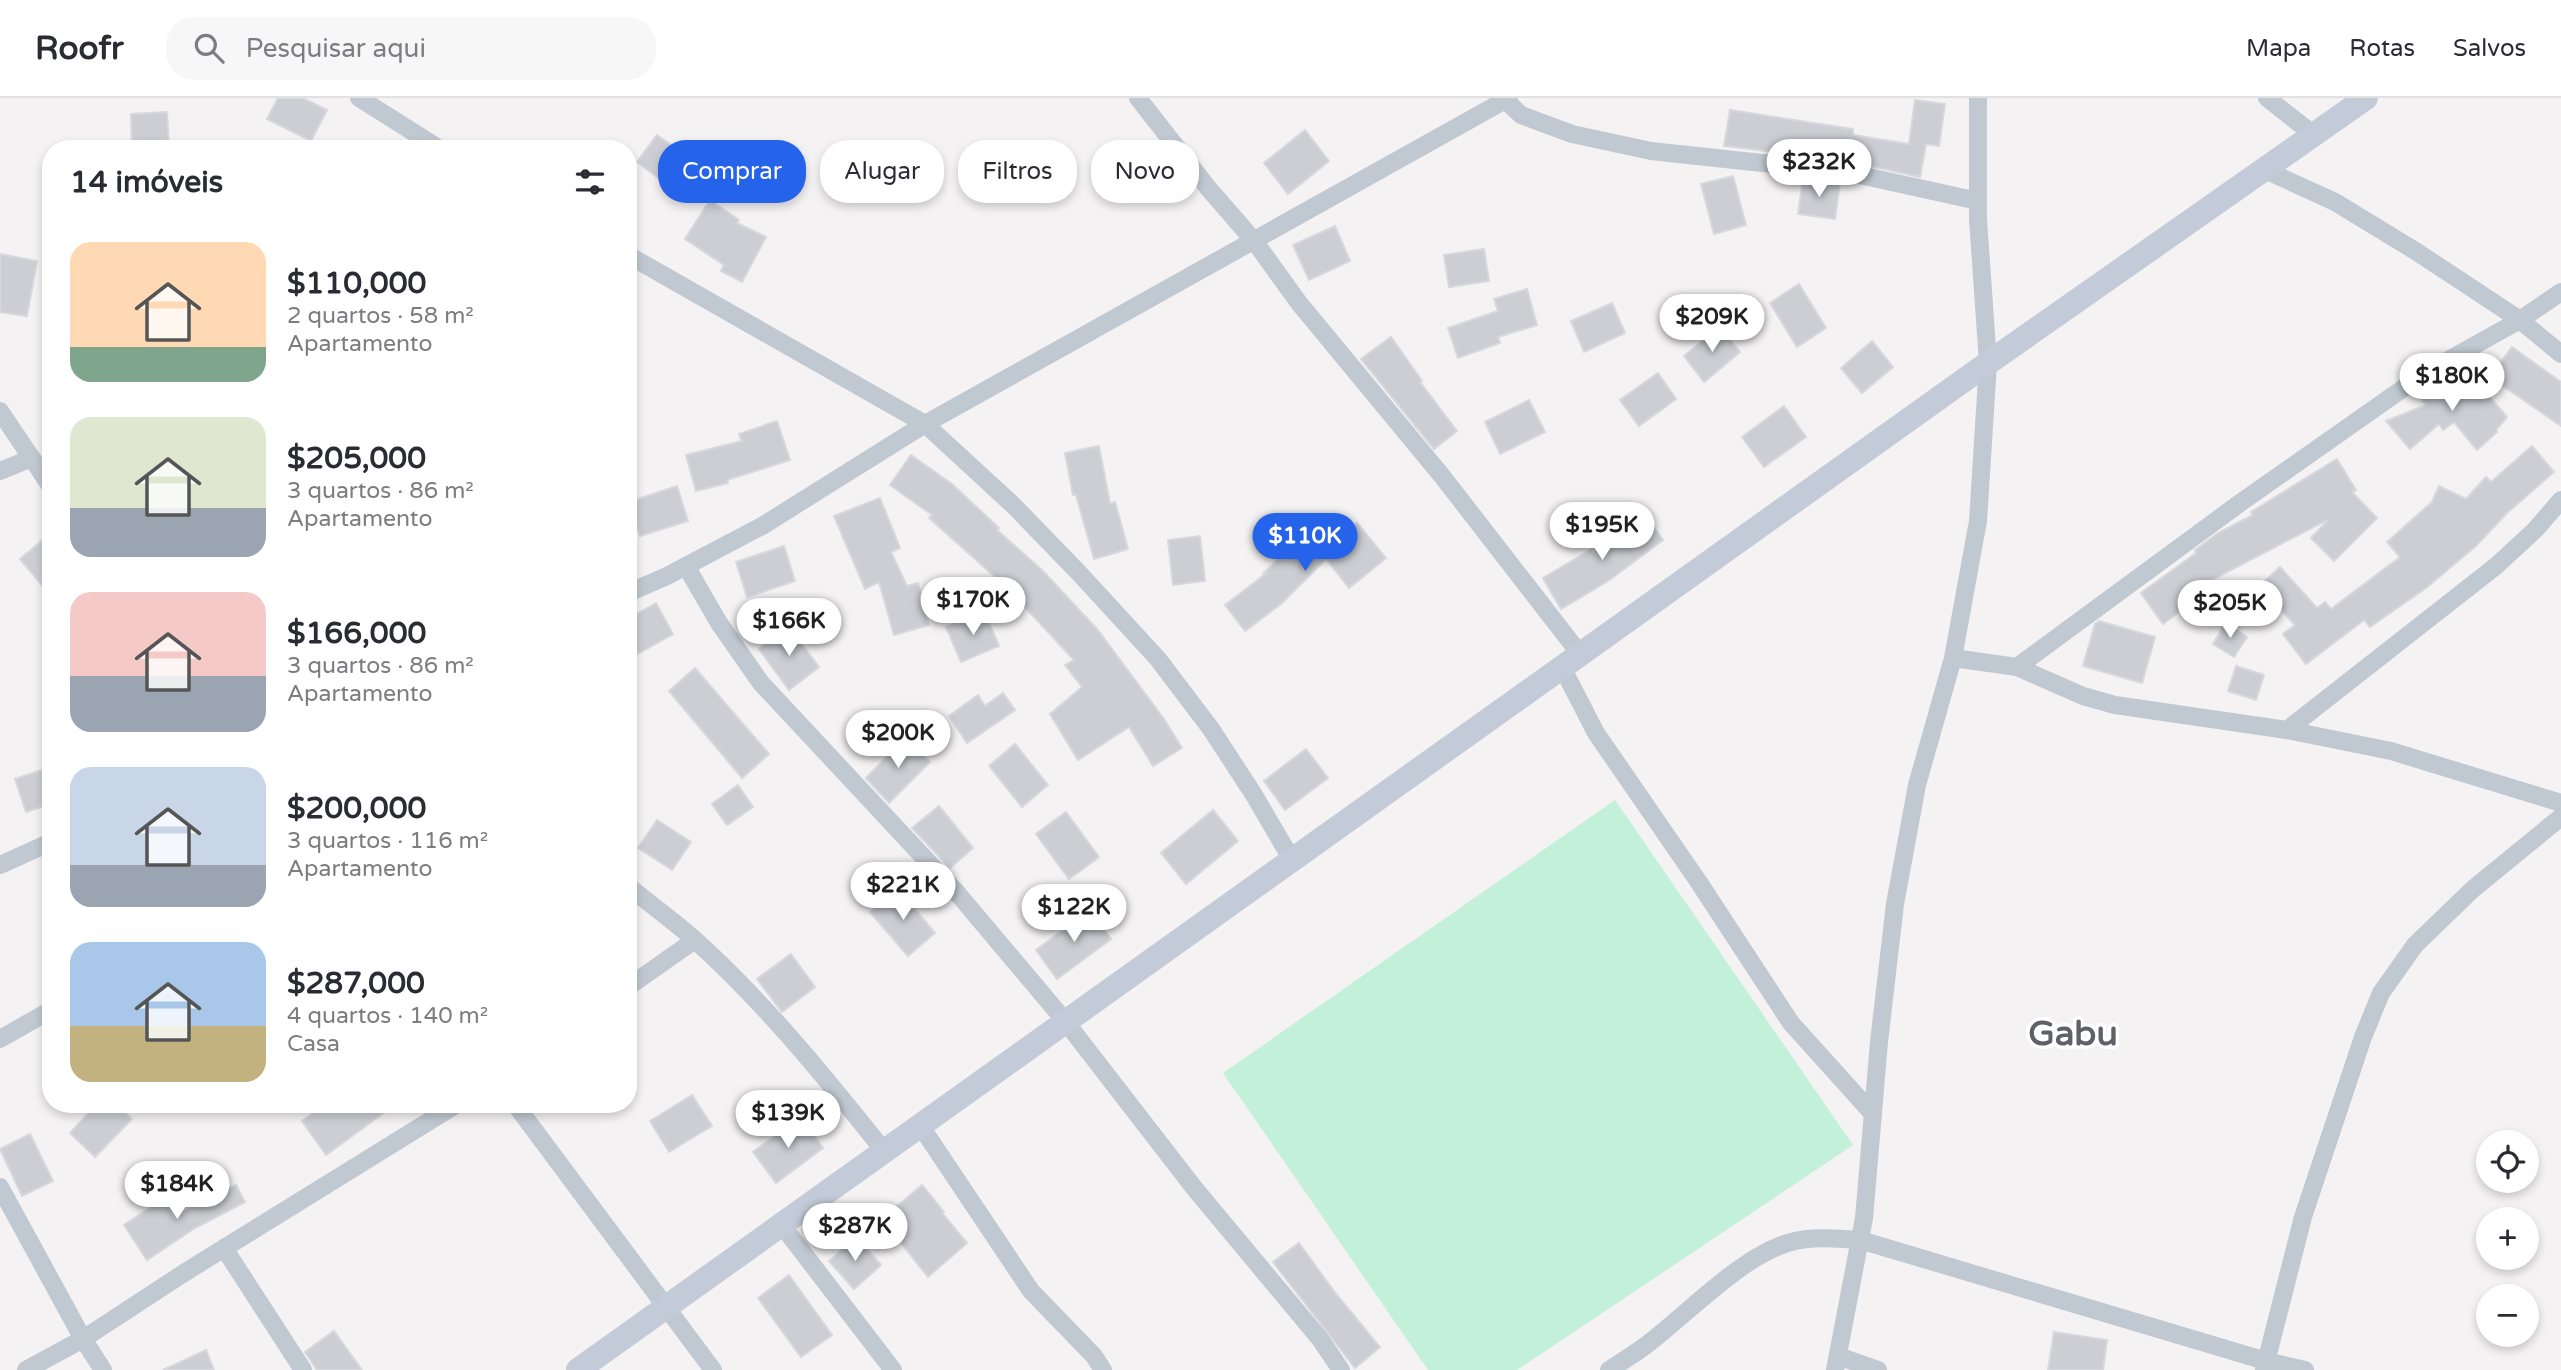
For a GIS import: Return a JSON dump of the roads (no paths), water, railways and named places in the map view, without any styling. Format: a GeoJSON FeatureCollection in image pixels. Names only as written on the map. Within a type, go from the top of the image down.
{"type":"FeatureCollection","features":[{"type":"Feature","properties":{"kind":"main road"},"geometry":{"type":"LineString","coordinates":[[578,1370],[1988,363],[2366,98]]}},
{"type":"Feature","properties":{"kind":"street"},"geometry":{"type":"LineString","coordinates":[[359,98],[426,140]]}},
{"type":"Feature","properties":{"kind":"street"},"geometry":{"type":"LineString","coordinates":[[1138,98],[1209,189],[1255,242],[1299,303],[1442,476],[1571,661],[1596,733],[1791,1023],[1873,1114]]}},
{"type":"Feature","properties":{"kind":"street"},"geometry":{"type":"LineString","coordinates":[[1878,1370],[1836,1363],[1860,1240],[1895,904],[1917,785],[1953,658],[1978,521],[1988,363],[1978,201],[1978,98]]}},
{"type":"Feature","properties":{"kind":"street"},"geometry":{"type":"LineString","coordinates":[[2267,98],[2314,135]]}},
{"type":"Feature","properties":{"kind":"street"},"geometry":{"type":"LineString","coordinates":[[637,589],[762,526],[925,424],[1255,242],[1506,99],[1521,115],[1572,134],[1651,151],[1846,172],[1978,201]]}},
{"type":"Feature","properties":{"kind":"street"},"geometry":{"type":"LineString","coordinates":[[2263,169],[2335,202],[2417,252],[2519,320],[2561,354]]}},
{"type":"Feature","properties":{"kind":"street"},"geometry":{"type":"LineString","coordinates":[[637,261],[925,424],[1032,524],[1157,659],[1211,729],[1292,860]]}},
{"type":"Feature","properties":{"kind":"street"},"geometry":{"type":"LineString","coordinates":[[2017,667],[2240,503],[2425,373],[2519,320],[2561,292]]}},
{"type":"Feature","properties":{"kind":"street"},"geometry":{"type":"LineString","coordinates":[[0,411],[42,473]]}},
{"type":"Feature","properties":{"kind":"street"},"geometry":{"type":"LineString","coordinates":[[0,471],[32,458]]}},
{"type":"Feature","properties":{"kind":"street"},"geometry":{"type":"LineString","coordinates":[[2287,730],[2496,566],[2535,530],[2561,500]]}},
{"type":"Feature","properties":{"kind":"street"},"geometry":{"type":"LineString","coordinates":[[686,566],[719,623],[761,683],[958,894],[1065,1021],[1195,1189],[1320,1339],[1341,1370]]}},
{"type":"Feature","properties":{"kind":"street"},"geometry":{"type":"LineString","coordinates":[[1953,658],[2017,667],[2083,696],[2115,705],[2287,730],[2391,751],[2561,803]]}},
{"type":"Feature","properties":{"kind":"street"},"geometry":{"type":"LineString","coordinates":[[2265,1365],[2303,1217],[2363,1037],[2381,993],[2415,945],[2473,889],[2561,817]]}},
{"type":"Feature","properties":{"kind":"street"},"geometry":{"type":"LineString","coordinates":[[0,865],[42,846]]}},
{"type":"Feature","properties":{"kind":"street"},"geometry":{"type":"LineString","coordinates":[[637,893],[695,940],[773,1020],[884,1151]]}},
{"type":"Feature","properties":{"kind":"street"},"geometry":{"type":"LineString","coordinates":[[637,981],[695,940]]}},
{"type":"Feature","properties":{"kind":"street"},"geometry":{"type":"LineString","coordinates":[[0,1039],[42,1015]]}},
{"type":"Feature","properties":{"kind":"street"},"geometry":{"type":"LineString","coordinates":[[26,1370],[83,1339],[442,1113]]}},
{"type":"Feature","properties":{"kind":"street"},"geometry":{"type":"LineString","coordinates":[[522,1113],[713,1370]]}},
{"type":"Feature","properties":{"kind":"street"},"geometry":{"type":"LineString","coordinates":[[920,1125],[1031,1291],[1094,1356],[1103,1370]]}},
{"type":"Feature","properties":{"kind":"street"},"geometry":{"type":"LineString","coordinates":[[0,1187],[83,1339],[103,1370]]}},
{"type":"Feature","properties":{"kind":"street"},"geometry":{"type":"LineString","coordinates":[[781,1224],[893,1370]]}},
{"type":"Feature","properties":{"kind":"street"},"geometry":{"type":"LineString","coordinates":[[1609,1370],[1645,1346],[1718,1284],[1768,1251],[1793,1241],[1816,1238],[1860,1240],[2265,1365],[2305,1370]]}},
{"type":"Feature","properties":{"kind":"street"},"geometry":{"type":"LineString","coordinates":[[224,1248],[303,1370]]}},
{"type":"Feature","properties":{"kind":"district","name":"Gabu"},"geometry":{"type":"Point","coordinates":[2073,1034]}}]}
